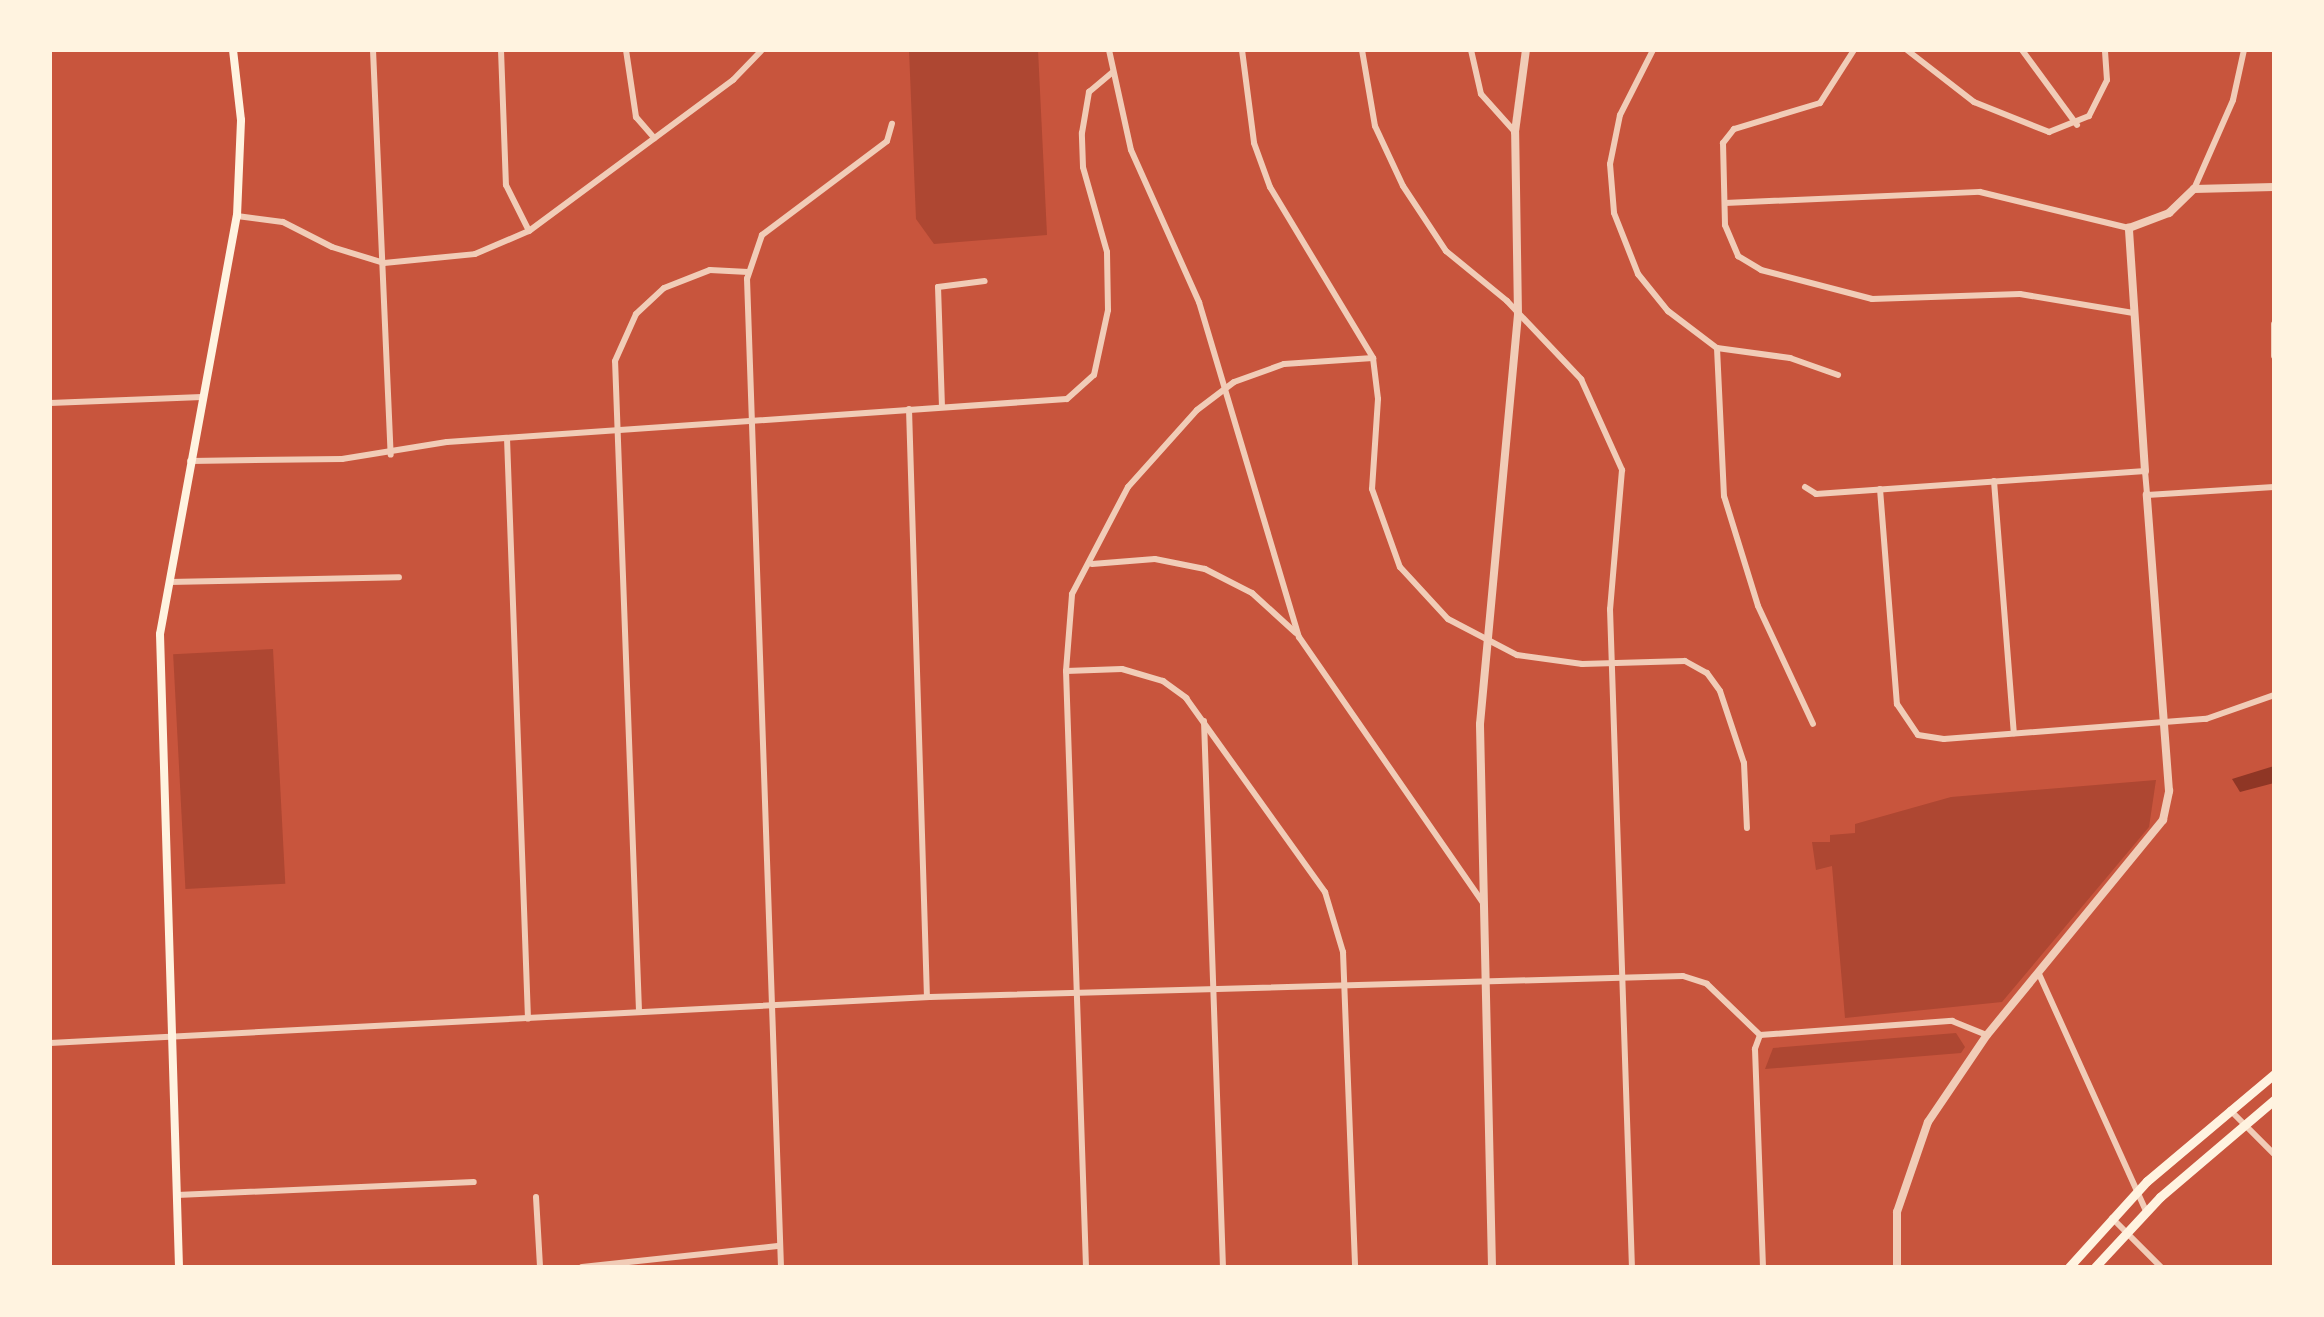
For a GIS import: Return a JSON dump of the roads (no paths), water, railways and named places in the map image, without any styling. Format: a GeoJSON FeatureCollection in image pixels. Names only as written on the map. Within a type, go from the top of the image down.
{"type":"FeatureCollection","features":[{"type":"Feature","properties":{"kind":"main road"},"geometry":{"type":"LineString","coordinates":[[179,1267],[159,694],[169,582],[188,461],[237,216],[240,120],[233,50]]}},
{"type":"Feature","properties":{"kind":"main road"},"geometry":{"type":"LineString","coordinates":[[2069,1267],[2134,1194],[2274,1074]]}},
{"type":"Feature","properties":{"kind":"main road"},"geometry":{"type":"LineString","coordinates":[[2096,1267],[2146,1211],[2274,1100]]}},
{"type":"Feature","properties":{"kind":"street"},"geometry":{"type":"LineString","coordinates":[[373,50],[391,455]]}},
{"type":"Feature","properties":{"kind":"street"},"geometry":{"type":"LineString","coordinates":[[501,50],[506,185],[529,231]]}},
{"type":"Feature","properties":{"kind":"street"},"geometry":{"type":"LineString","coordinates":[[626,50],[636,116],[654,138]]}},
{"type":"Feature","properties":{"kind":"street"},"geometry":{"type":"LineString","coordinates":[[237,216],[283,222],[327,245],[384,263],[452,260],[529,231],[734,80],[762,50]]}},
{"type":"Feature","properties":{"kind":"street"},"geometry":{"type":"LineString","coordinates":[[1110,50],[1131,150],[1199,302],[1299,637]]}},
{"type":"Feature","properties":{"kind":"street"},"geometry":{"type":"LineString","coordinates":[[1242,50],[1254,142],[1270,187],[1373,358],[1378,399],[1370,473],[1385,537],[1425,598],[1488,645],[1550,662],[1685,661],[1712,678],[1744,764],[1747,828]]}},
{"type":"Feature","properties":{"kind":"street"},"geometry":{"type":"LineString","coordinates":[[1362,50],[1375,126],[1403,186],[1446,251],[1518,315],[1581,379],[1622,470],[1610,609],[1632,1267]]}},
{"type":"Feature","properties":{"kind":"street"},"geometry":{"type":"LineString","coordinates":[[1471,50],[1481,94],[1515,132]]}},
{"type":"Feature","properties":{"kind":"street"},"geometry":{"type":"LineString","coordinates":[[1492,1267],[1482,981],[1485,905],[1480,724],[1518,315],[1515,132],[1526,50]]}},
{"type":"Feature","properties":{"kind":"street"},"geometry":{"type":"LineString","coordinates":[[1653,50],[1616,131],[1614,213],[1646,287],[1717,348],[1790,358],[1838,375]]}},
{"type":"Feature","properties":{"kind":"street"},"geometry":{"type":"LineString","coordinates":[[1854,50],[1820,103],[1727,136],[1721,152],[1725,203],[1738,256],[1761,270],[1842,294],[2020,294],[2133,313]]}},
{"type":"Feature","properties":{"kind":"street"},"geometry":{"type":"LineString","coordinates":[[1908,50],[1935,76],[2010,120],[2049,132],[2077,125],[2102,97],[2105,50]]}},
{"type":"Feature","properties":{"kind":"street"},"geometry":{"type":"LineString","coordinates":[[2022,50],[2077,125]]}},
{"type":"Feature","properties":{"kind":"street"},"geometry":{"type":"LineString","coordinates":[[1725,203],[1980,192],[2129,228],[2160,218],[2194,189],[2232,100],[2244,50]]}},
{"type":"Feature","properties":{"kind":"street"},"geometry":{"type":"LineString","coordinates":[[188,461],[391,455],[507,438],[618,429],[1056,402],[1082,390],[1094,375],[1110,290],[1107,252],[1083,167],[1082,132],[1089,92],[1113,72]]}},
{"type":"Feature","properties":{"kind":"street"},"geometry":{"type":"LineString","coordinates":[[781,1267],[748,272],[762,235],[777,219],[887,141],[892,124]]}},
{"type":"Feature","properties":{"kind":"street"},"geometry":{"type":"LineString","coordinates":[[2194,189],[2274,188]]}},
{"type":"Feature","properties":{"kind":"street"},"geometry":{"type":"LineString","coordinates":[[1897,1267],[1897,1212],[1912,1158],[1940,1103],[1987,1035],[2156,836],[2168,790],[2129,228]]}},
{"type":"Feature","properties":{"kind":"street"},"geometry":{"type":"LineString","coordinates":[[639,1011],[616,361],[636,314],[686,277],[748,272]]}},
{"type":"Feature","properties":{"kind":"street"},"geometry":{"type":"LineString","coordinates":[[942,407],[938,286],[985,281]]}},
{"type":"Feature","properties":{"kind":"street"},"geometry":{"type":"LineString","coordinates":[[2273,324],[2274,356]]}},
{"type":"Feature","properties":{"kind":"street"},"geometry":{"type":"LineString","coordinates":[[1717,348],[1724,496],[1758,606],[1813,724]]}},
{"type":"Feature","properties":{"kind":"street"},"geometry":{"type":"LineString","coordinates":[[1086,1267],[1066,671],[1072,594],[1140,469],[1226,388],[1294,362],[1373,358]]}},
{"type":"Feature","properties":{"kind":"street"},"geometry":{"type":"LineString","coordinates":[[50,403],[202,398]]}},
{"type":"Feature","properties":{"kind":"street"},"geometry":{"type":"LineString","coordinates":[[910,409],[927,997]]}},
{"type":"Feature","properties":{"kind":"street"},"geometry":{"type":"LineString","coordinates":[[507,438],[528,1019]]}},
{"type":"Feature","properties":{"kind":"street"},"geometry":{"type":"LineString","coordinates":[[1805,487],[1816,494],[2145,471]]}},
{"type":"Feature","properties":{"kind":"street"},"geometry":{"type":"LineString","coordinates":[[1994,481],[2014,734]]}},
{"type":"Feature","properties":{"kind":"street"},"geometry":{"type":"LineString","coordinates":[[2146,495],[2274,487]]}},
{"type":"Feature","properties":{"kind":"street"},"geometry":{"type":"LineString","coordinates":[[1880,488],[1896,704],[1911,731],[1938,740],[2206,719],[2274,694]]}},
{"type":"Feature","properties":{"kind":"street"},"geometry":{"type":"LineString","coordinates":[[1090,564],[1155,558],[1205,569],[1252,593],[1299,637],[1485,905]]}},
{"type":"Feature","properties":{"kind":"street"},"geometry":{"type":"LineString","coordinates":[[169,582],[399,577]]}},
{"type":"Feature","properties":{"kind":"street"},"geometry":{"type":"LineString","coordinates":[[1066,671],[1122,669],[1163,681],[1204,720],[1325,892],[1338,920],[1345,986],[1355,1267]]}},
{"type":"Feature","properties":{"kind":"street"},"geometry":{"type":"LineString","coordinates":[[1204,720],[1223,1267]]}},
{"type":"Feature","properties":{"kind":"street"},"geometry":{"type":"LineString","coordinates":[[2039,974],[2134,1194],[2146,1211]]}},
{"type":"Feature","properties":{"kind":"street"},"geometry":{"type":"LineString","coordinates":[[50,1043],[927,997],[1622,977],[1699,979],[1760,1035],[1952,1021],[1987,1035]]}},
{"type":"Feature","properties":{"kind":"street"},"geometry":{"type":"LineString","coordinates":[[1760,1035],[1756,1049],[1763,1267]]}},
{"type":"Feature","properties":{"kind":"street"},"geometry":{"type":"LineString","coordinates":[[2229,1109],[2274,1154]]}},
{"type":"Feature","properties":{"kind":"street"},"geometry":{"type":"LineString","coordinates":[[176,1194],[474,1182]]}},
{"type":"Feature","properties":{"kind":"street"},"geometry":{"type":"LineString","coordinates":[[536,1197],[540,1267]]}},
{"type":"Feature","properties":{"kind":"street"},"geometry":{"type":"LineString","coordinates":[[2111,1217],[2161,1267]]}},
{"type":"Feature","properties":{"kind":"street"},"geometry":{"type":"LineString","coordinates":[[582,1267],[780,1246]]}}]}
